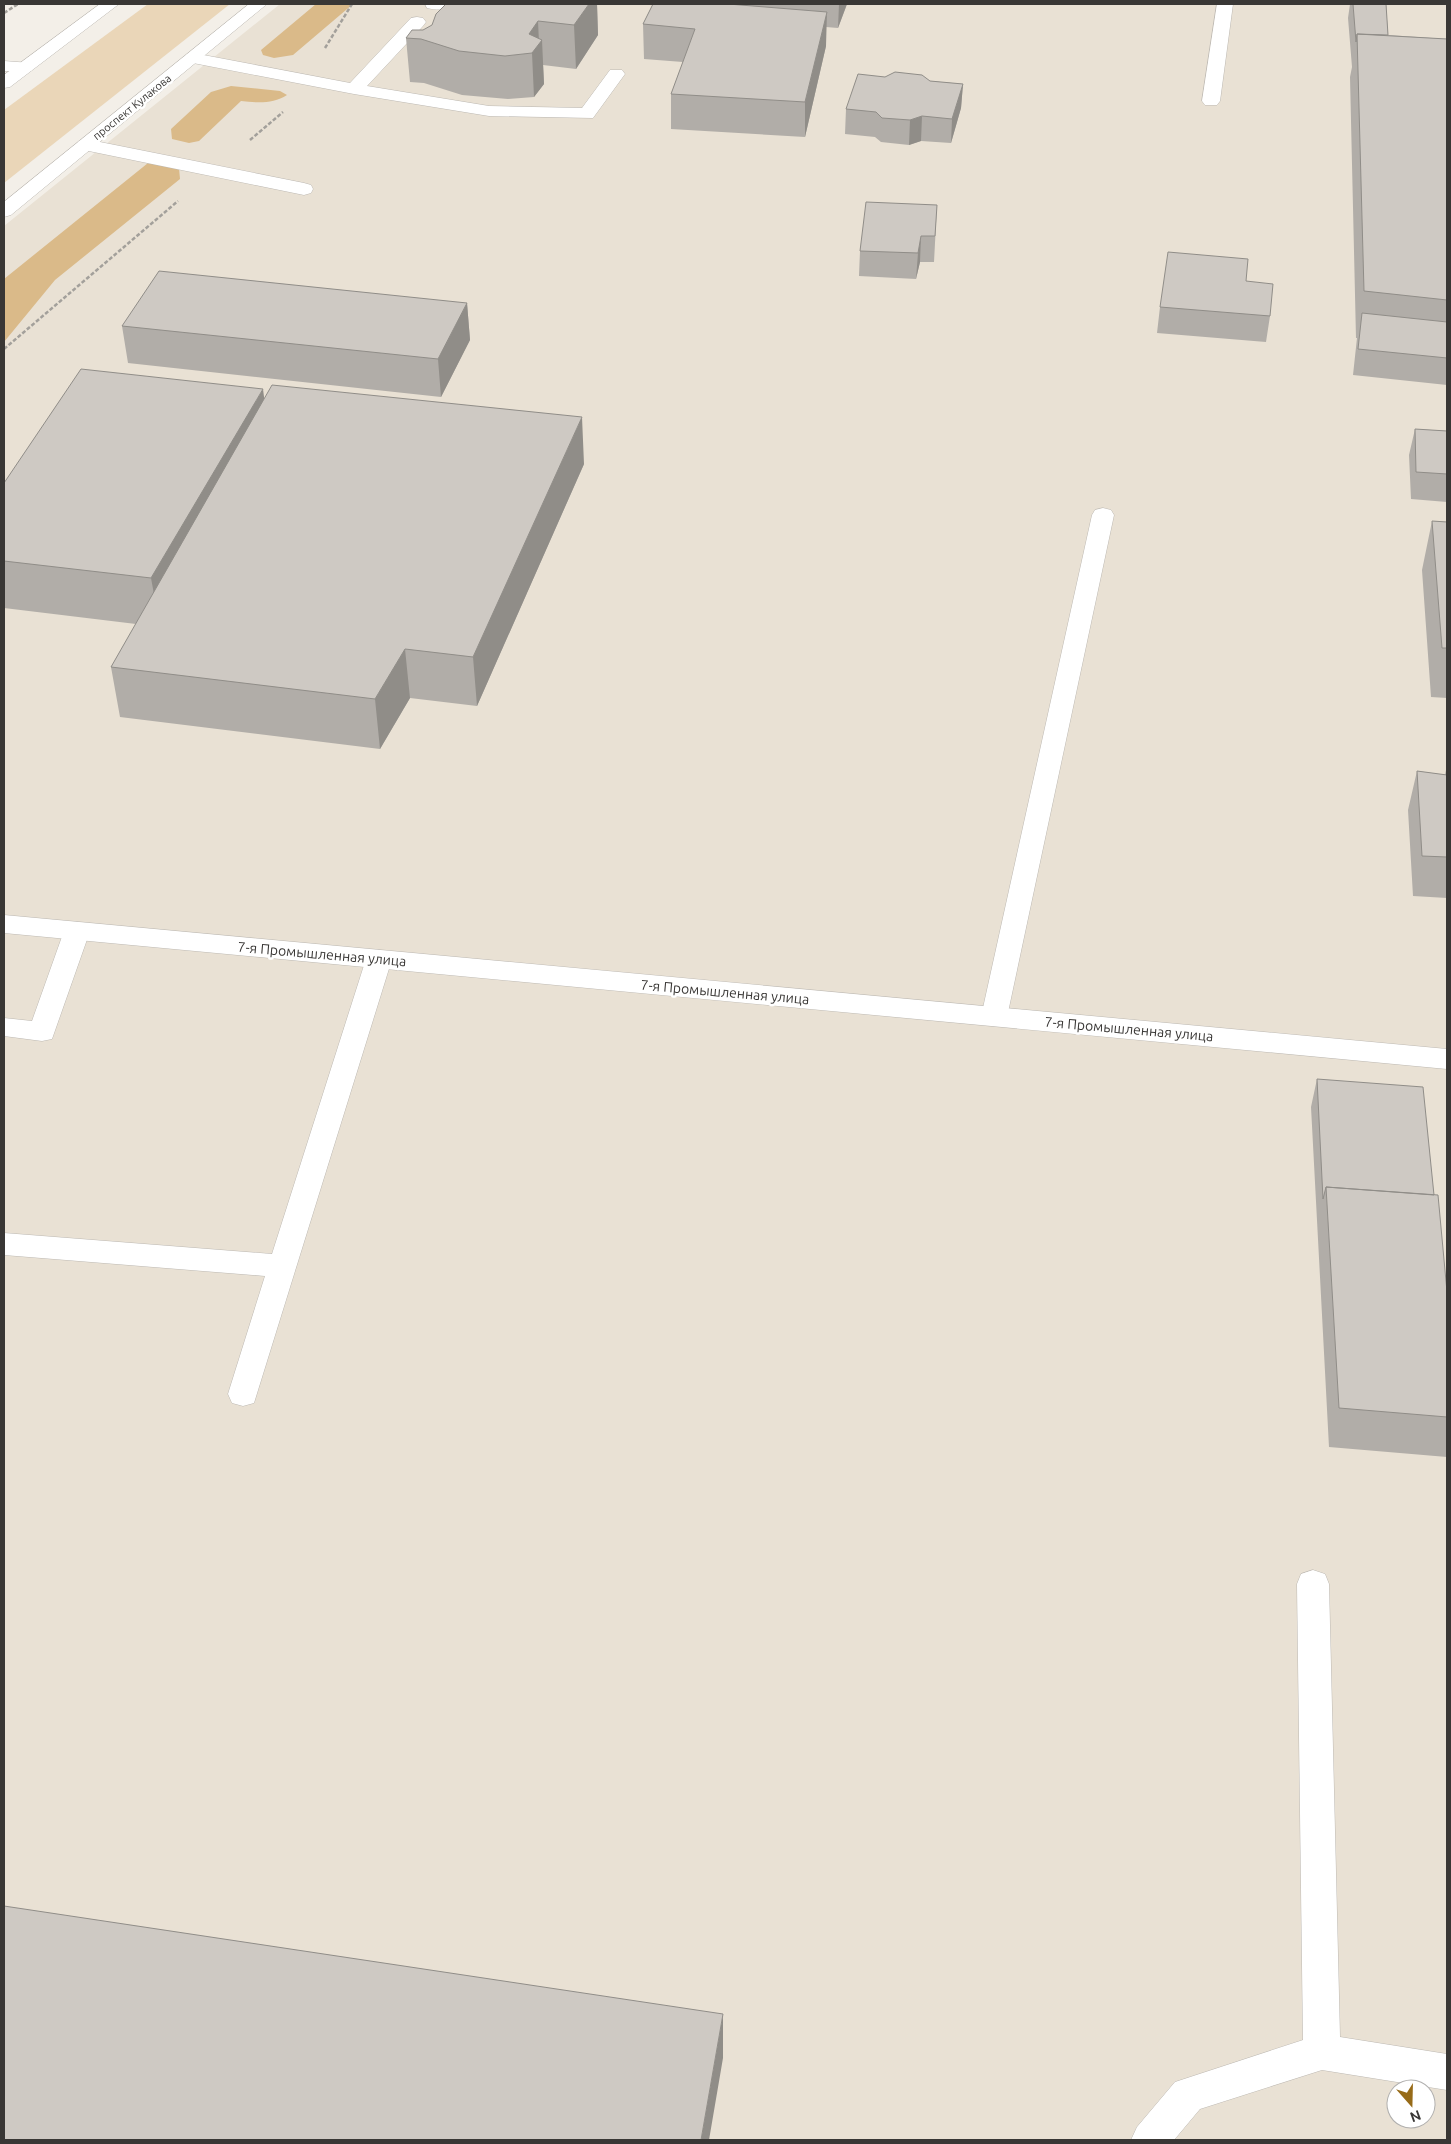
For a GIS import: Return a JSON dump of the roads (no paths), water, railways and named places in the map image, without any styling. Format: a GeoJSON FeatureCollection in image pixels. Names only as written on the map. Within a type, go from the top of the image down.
{"type":"FeatureCollection","features":[{"type":"Feature","properties":{"kind":"street"},"geometry":{"type":"LineString","coordinates":[[4,83],[111,4]]}},
{"type":"Feature","properties":{"kind":"street","name":"проспект Кулакова"},"geometry":{"type":"LineString","coordinates":[[4,211],[259,4]]}},
{"type":"Feature","properties":{"kind":"street"},"geometry":{"type":"LineString","coordinates":[[441,4],[464,6]]}},
{"type":"Feature","properties":{"kind":"street"},"geometry":{"type":"LineString","coordinates":[[1211,101],[1225,4]]}},
{"type":"Feature","properties":{"kind":"street"},"geometry":{"type":"LineString","coordinates":[[354,89],[417,22]]}},
{"type":"Feature","properties":{"kind":"street"},"geometry":{"type":"LineString","coordinates":[[193,58],[354,89],[489,111],[587,114],[616,74]]}},
{"type":"Feature","properties":{"kind":"street"},"geometry":{"type":"LineString","coordinates":[[4,66],[24,67]]}},
{"type":"Feature","properties":{"kind":"street"},"geometry":{"type":"LineString","coordinates":[[85,145],[304,189]]}},
{"type":"Feature","properties":{"kind":"street"},"geometry":{"type":"LineString","coordinates":[[994,1017],[1103,516]]}},
{"type":"Feature","properties":{"kind":"street","name":"7-я Промышленная улица"},"geometry":{"type":"LineString","coordinates":[[4,924],[1447,1059]]}},
{"type":"Feature","properties":{"kind":"street"},"geometry":{"type":"LineString","coordinates":[[4,1027],[42,1032],[77,931]]}},
{"type":"Feature","properties":{"kind":"street"},"geometry":{"type":"LineString","coordinates":[[244,1394],[379,960]]}},
{"type":"Feature","properties":{"kind":"street"},"geometry":{"type":"LineString","coordinates":[[4,1244],[283,1266]]}},
{"type":"Feature","properties":{"kind":"street"},"geometry":{"type":"LineString","coordinates":[[1313,1584],[1322,2052]]}},
{"type":"Feature","properties":{"kind":"street"},"geometry":{"type":"LineString","coordinates":[[1150,2140],[1188,2096],[1322,2052],[1447,2072]]}}]}
